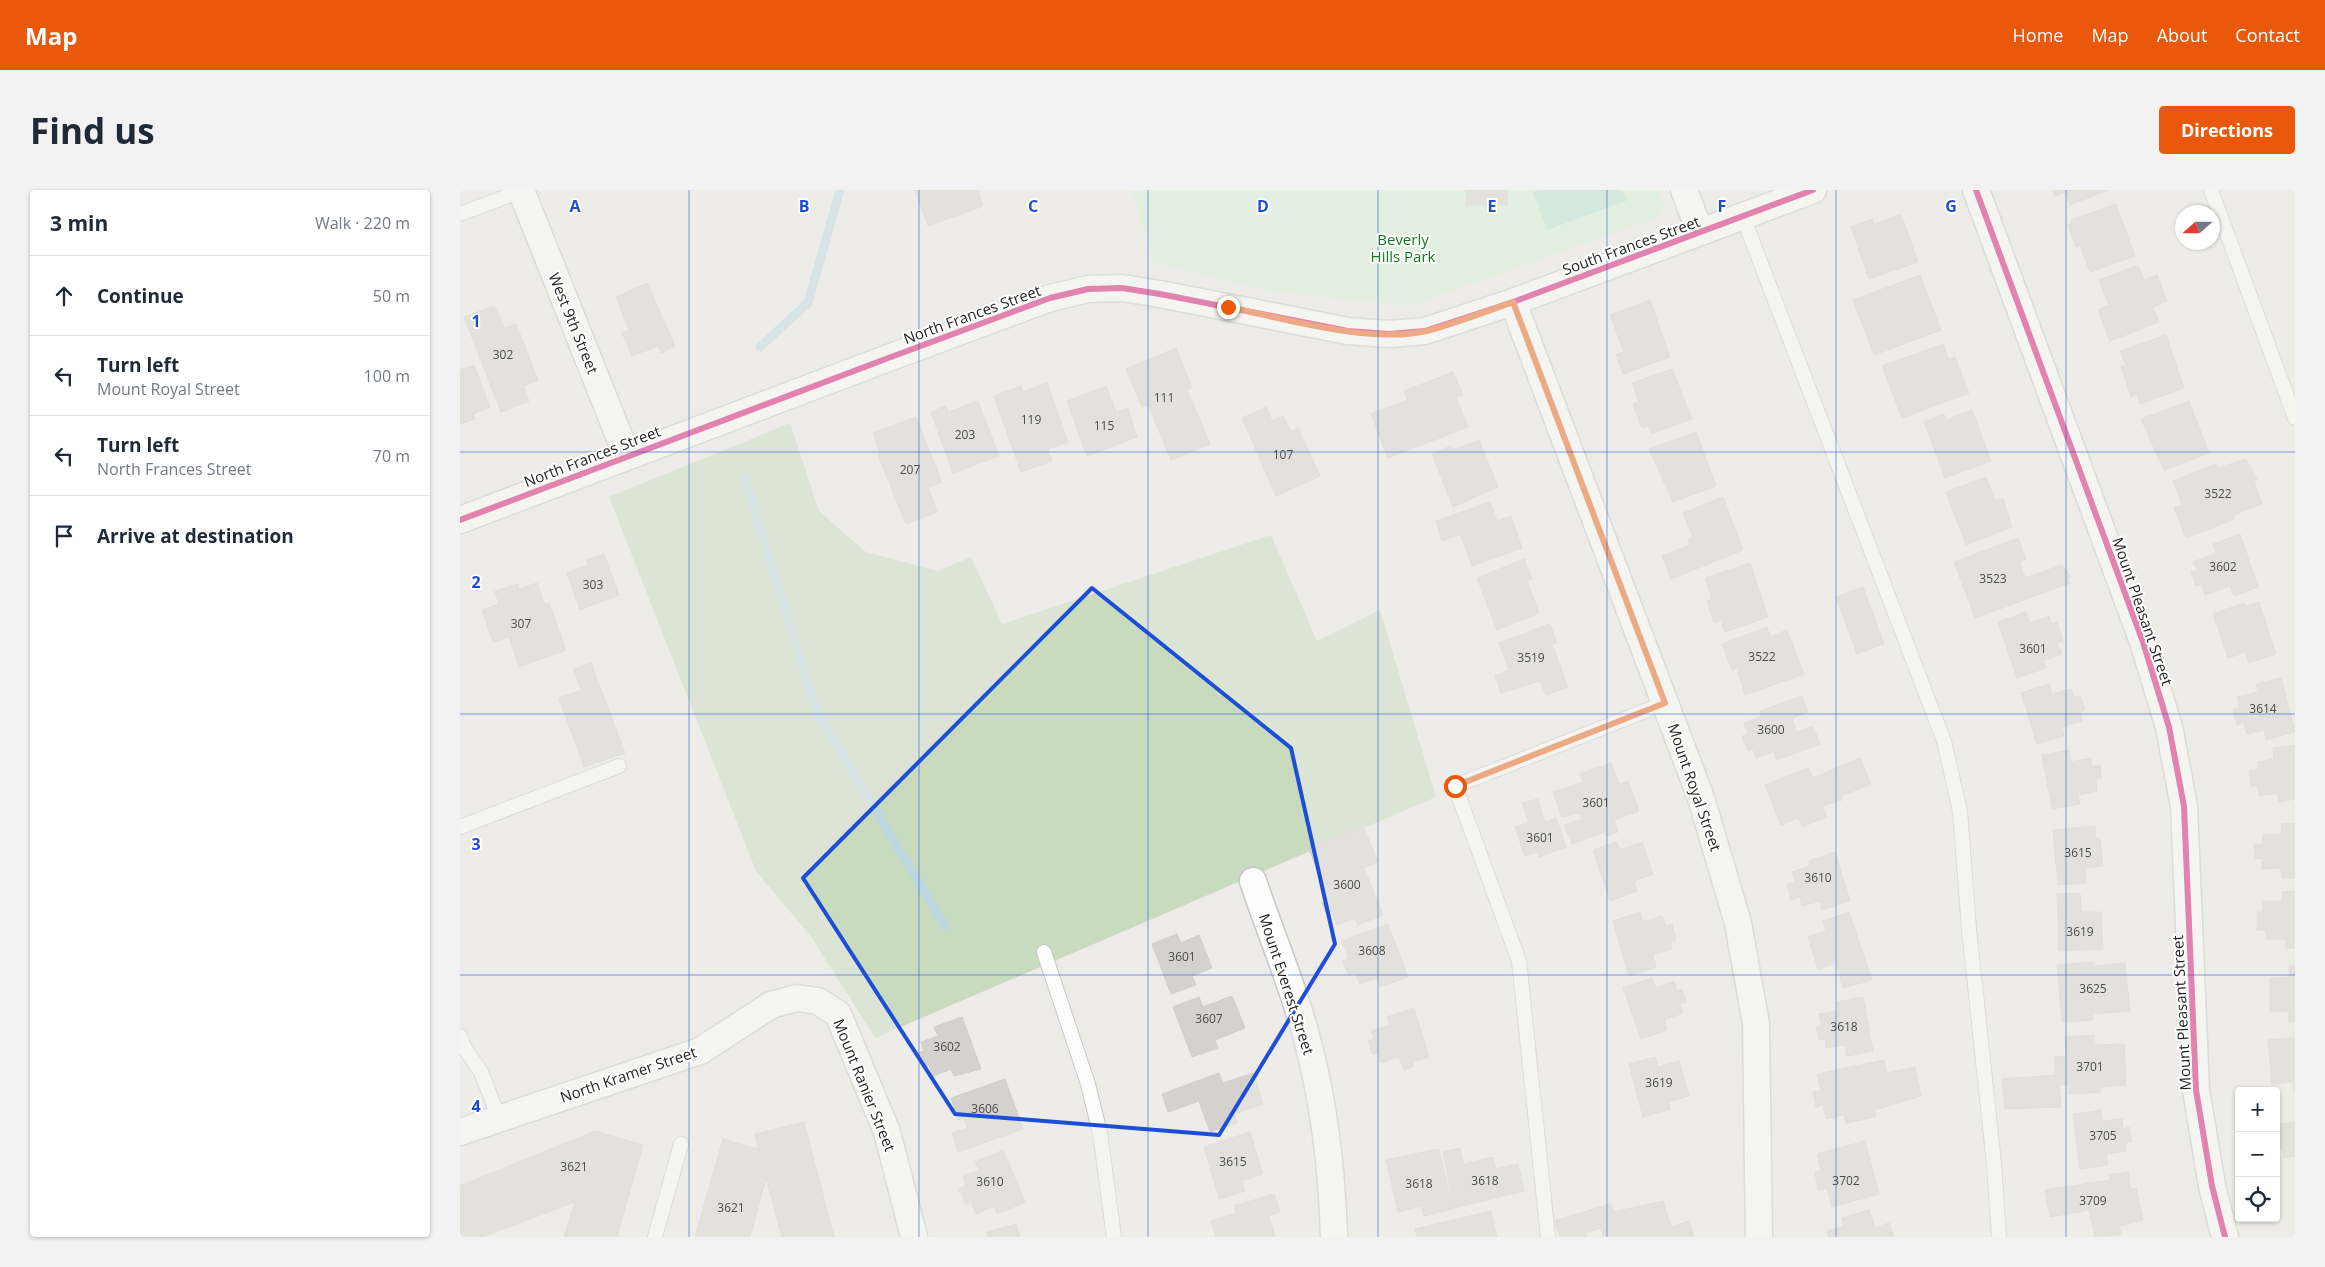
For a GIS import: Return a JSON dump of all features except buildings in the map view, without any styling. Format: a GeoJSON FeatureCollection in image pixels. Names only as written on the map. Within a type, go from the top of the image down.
{"type":"FeatureCollection","features":[{"type":"Feature","properties":{"kind":"street"},"geometry":{"type":"LineString","coordinates":[[1684,190],[1700,232]]}},
{"type":"Feature","properties":{"kind":"street","name":"South Frances Street"},"geometry":{"type":"LineString","coordinates":[[1513,302],[1813,190]]}},
{"type":"Feature","properties":{"kind":"street","name":"Mount Pleasant Street"},"geometry":{"type":"LineString","coordinates":[[1976,190],[2143,642],[2169,727],[2184,806],[2196,1090],[2212,1186],[2225,1237]]}},
{"type":"Feature","properties":{"kind":"street","name":"West 9th Street"},"geometry":{"type":"LineString","coordinates":[[521,191],[627,456]]}},
{"type":"Feature","properties":{"kind":"street","name":"North Frances Street"},"geometry":{"type":"LineString","coordinates":[[460,520],[1050,298],[1088,289],[1122,288],[1348,331],[1389,334],[1425,331],[1513,302]]}},
{"type":"Feature","properties":{"kind":"street","name":"Mount Royal Street"},"geometry":{"type":"LineString","coordinates":[[1513,302],[1701,798],[1738,923],[1754,1015],[1759,1237]]}},
{"type":"Feature","properties":{"kind":"street","name":"Mount Everest Street"},"geometry":{"type":"LineString","coordinates":[[1252,881],[1306,1034],[1324,1118],[1332,1190],[1334,1237]]}},
{"type":"Feature","properties":{"kind":"street","name":"North Kramer Street"},"geometry":{"type":"LineString","coordinates":[[460,1132],[700,1051],[770,1006],[797,998],[818,1001]]}},
{"type":"Feature","properties":{"kind":"street","name":"Mount Ranier Street"},"geometry":{"type":"LineString","coordinates":[[818,1001],[838,1014],[887,1132],[914,1237]]}},
{"type":"Feature","properties":{"kind":"lane"},"geometry":{"type":"LineString","coordinates":[[2210,190],[2295,418]]}},
{"type":"Feature","properties":{"kind":"lane"},"geometry":{"type":"LineString","coordinates":[[460,214],[521,191]]}},
{"type":"Feature","properties":{"kind":"lane"},"geometry":{"type":"LineString","coordinates":[[1743,217],[1944,741],[1960,811],[1999,1237]]}},
{"type":"Feature","properties":{"kind":"lane"},"geometry":{"type":"LineString","coordinates":[[1548,1237],[1519,961],[1455,786],[1665,703]]}},
{"type":"Feature","properties":{"kind":"lane"},"geometry":{"type":"LineString","coordinates":[[460,827],[619,766]]}},
{"type":"Feature","properties":{"kind":"lane"},"geometry":{"type":"LineString","coordinates":[[1044,952],[1088,1084],[1100,1133],[1114,1237]]}},
{"type":"Feature","properties":{"kind":"lane"},"geometry":{"type":"LineString","coordinates":[[460,1036],[464,1047],[481,1072],[499,1118]]}},
{"type":"Feature","properties":{"kind":"lane"},"geometry":{"type":"LineString","coordinates":[[655,1237],[682,1144]]}},
{"type":"Feature","properties":{"kind":"highlighted area"},"geometry":{"type":"Polygon","coordinates":[[[1092,588],[1291,748],[1335,944],[1219,1135],[955,1114],[803,878],[1092,588]]]}},
{"type":"Feature","properties":{"kind":"green space","name":"Beverly Hills Park"},"geometry":{"type":"Polygon","coordinates":[[[1132,190],[1658,190],[1664,205],[1659,217],[1410,306],[1275,292],[1154,263],[1132,190]]]}},
{"type":"Feature","properties":{"kind":"green space"},"geometry":{"type":"Polygon","coordinates":[[[1538,190],[1622,190],[1626,201],[1547,230],[1533,192],[1538,190]]]}},
{"type":"Feature","properties":{"kind":"green space"},"geometry":{"type":"Polygon","coordinates":[[[790,423],[819,511],[866,552],[938,571],[971,557],[1002,624],[1271,535],[1317,641],[1380,610],[1436,797],[875,1038],[812,938],[756,871],[609,497],[790,423]]]}},
{"type":"Feature","properties":{"kind":"waterway"},"geometry":{"type":"LineString","coordinates":[[760,347],[808,303],[840,190]]}},
{"type":"Feature","properties":{"kind":"waterway"},"geometry":{"type":"LineString","coordinates":[[745,478],[817,713],[945,926]]}},
{"type":"Feature","properties":{"kind":"cycle path"},"geometry":{"type":"LineString","coordinates":[[460,520],[1050,298],[1088,289],[1122,288],[1348,331],[1389,334],[1425,331],[1513,302],[1813,190]]}},
{"type":"Feature","properties":{"kind":"cycle path"},"geometry":{"type":"LineString","coordinates":[[1976,190],[2143,642],[2169,727],[2184,806],[2196,1090],[2212,1186],[2225,1237]]}},
{"type":"Feature","properties":{"kind":"route"},"geometry":{"type":"LineString","coordinates":[[1228,307],[1348,331],[1389,334],[1425,331],[1513,302],[1665,703],[1455,786]]}}]}
